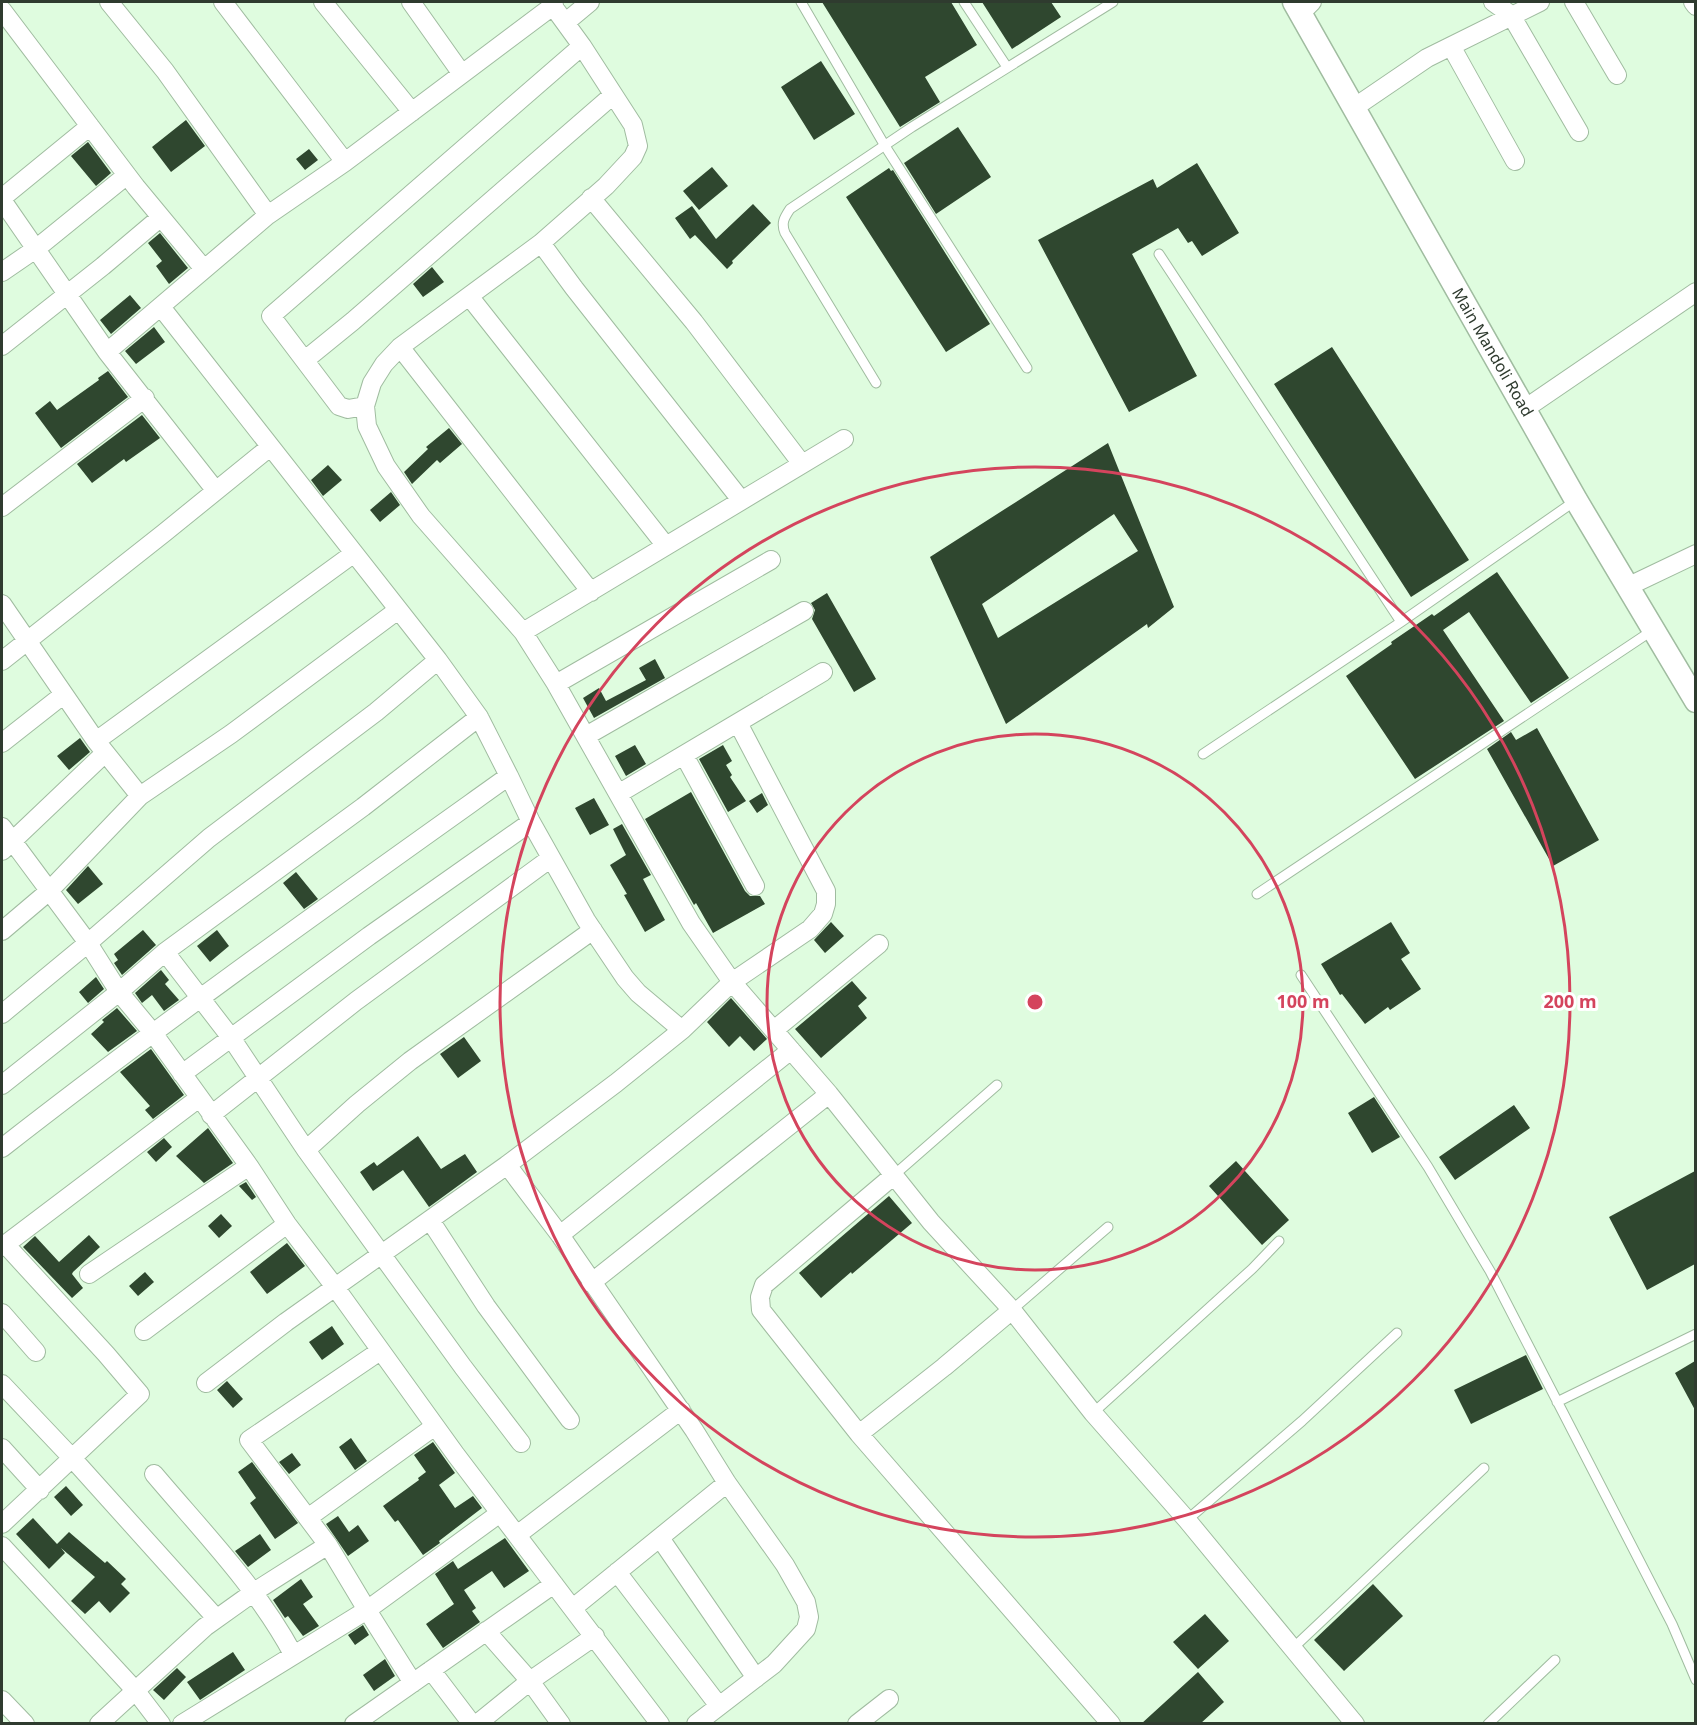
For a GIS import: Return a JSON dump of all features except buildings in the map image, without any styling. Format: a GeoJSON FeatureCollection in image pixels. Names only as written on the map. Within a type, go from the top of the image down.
{"type":"FeatureCollection","features":[{"type":"Feature","properties":{"kind":"street"},"geometry":{"type":"LineString","coordinates":[[109,2],[165,71],[268,216]]}},
{"type":"Feature","properties":{"kind":"street"},"geometry":{"type":"LineString","coordinates":[[223,2],[345,162]]}},
{"type":"Feature","properties":{"kind":"street"},"geometry":{"type":"LineString","coordinates":[[323,2],[412,112]]}},
{"type":"Feature","properties":{"kind":"street"},"geometry":{"type":"LineString","coordinates":[[411,2],[462,74]]}},
{"type":"Feature","properties":{"kind":"street"},"geometry":{"type":"LineString","coordinates":[[566,22],[590,2]]}},
{"type":"Feature","properties":{"kind":"street"},"geometry":{"type":"LineString","coordinates":[[1493,2],[1510,15],[1579,132]]}},
{"type":"Feature","properties":{"kind":"street"},"geometry":{"type":"LineString","coordinates":[[1355,107],[1427,58],[1540,2]]}},
{"type":"Feature","properties":{"kind":"street"},"geometry":{"type":"LineString","coordinates":[[1574,2],[1617,75]]}},
{"type":"Feature","properties":{"kind":"street"},"geometry":{"type":"LineString","coordinates":[[1693,2],[1695,6]]}},
{"type":"Feature","properties":{"kind":"street"},"geometry":{"type":"LineString","coordinates":[[107,351],[268,216],[412,112],[552,3],[633,125],[639,146],[622,171],[541,243],[400,347],[384,364],[372,382],[365,406],[367,426],[386,466],[409,500],[455,558],[523,632],[556,684],[691,923],[732,982],[829,1094],[931,1222],[1012,1310],[1093,1413],[1187,1520],[1355,1724]]}},
{"type":"Feature","properties":{"kind":"street","name":"Main Mandoli Road"},"geometry":{"type":"LineString","coordinates":[[1303,5],[1355,107],[1576,500],[1695,701]]}},
{"type":"Feature","properties":{"kind":"street"},"geometry":{"type":"LineString","coordinates":[[2,10],[128,175],[204,269]]}},
{"type":"Feature","properties":{"kind":"street"},"geometry":{"type":"LineString","coordinates":[[365,406],[348,409],[339,406],[271,316],[582,46]]}},
{"type":"Feature","properties":{"kind":"street"},"geometry":{"type":"LineString","coordinates":[[1451,46],[1515,161]]}},
{"type":"Feature","properties":{"kind":"street"},"geometry":{"type":"LineString","coordinates":[[305,360],[613,95]]}},
{"type":"Feature","properties":{"kind":"street"},"geometry":{"type":"LineString","coordinates":[[90,126],[2,199],[107,351],[216,491]]}},
{"type":"Feature","properties":{"kind":"street"},"geometry":{"type":"LineString","coordinates":[[2,272],[37,248],[128,175]]}},
{"type":"Feature","properties":{"kind":"street"},"geometry":{"type":"LineString","coordinates":[[591,198],[694,322],[802,464]]}},
{"type":"Feature","properties":{"kind":"street"},"geometry":{"type":"LineString","coordinates":[[2,346],[161,217]]}},
{"type":"Feature","properties":{"kind":"street"},"geometry":{"type":"LineString","coordinates":[[541,243],[741,500]]}},
{"type":"Feature","properties":{"kind":"street"},"geometry":{"type":"LineString","coordinates":[[1526,408],[1695,292]]}},
{"type":"Feature","properties":{"kind":"street"},"geometry":{"type":"LineString","coordinates":[[469,296],[666,546]]}},
{"type":"Feature","properties":{"kind":"street"},"geometry":{"type":"LineString","coordinates":[[161,307],[438,660],[479,717],[531,822],[593,930],[638,993],[682,1030]]}},
{"type":"Feature","properties":{"kind":"street"},"geometry":{"type":"LineString","coordinates":[[400,347],[591,591]]}},
{"type":"Feature","properties":{"kind":"street"},"geometry":{"type":"LineString","coordinates":[[2,507],[145,398]]}},
{"type":"Feature","properties":{"kind":"street"},"geometry":{"type":"LineString","coordinates":[[523,632],[844,439]]}},
{"type":"Feature","properties":{"kind":"street"},"geometry":{"type":"LineString","coordinates":[[2,661],[270,447]]}},
{"type":"Feature","properties":{"kind":"street"},"geometry":{"type":"LineString","coordinates":[[7,846],[100,747],[353,554]]}},
{"type":"Feature","properties":{"kind":"street"},"geometry":{"type":"LineString","coordinates":[[1629,586],[1695,554]]}},
{"type":"Feature","properties":{"kind":"street"},"geometry":{"type":"LineString","coordinates":[[556,684],[771,560]]}},
{"type":"Feature","properties":{"kind":"street"},"geometry":{"type":"LineString","coordinates":[[2,604],[100,747],[140,796]]}},
{"type":"Feature","properties":{"kind":"street"},"geometry":{"type":"LineString","coordinates":[[2,931],[48,892],[140,796],[231,734],[398,610]]}},
{"type":"Feature","properties":{"kind":"street"},"geometry":{"type":"LineString","coordinates":[[586,736],[804,611]]}},
{"type":"Feature","properties":{"kind":"street"},"geometry":{"type":"LineString","coordinates":[[2,1014],[209,838],[376,711],[438,660]]}},
{"type":"Feature","properties":{"kind":"street"},"geometry":{"type":"LineString","coordinates":[[618,794],[824,672]]}},
{"type":"Feature","properties":{"kind":"street"},"geometry":{"type":"LineString","coordinates":[[2,743],[63,694]]}},
{"type":"Feature","properties":{"kind":"street"},"geometry":{"type":"LineString","coordinates":[[2,1085],[119,992],[165,952],[363,807],[479,717]]}},
{"type":"Feature","properties":{"kind":"street"},"geometry":{"type":"LineString","coordinates":[[206,1383],[335,1287],[507,1165],[616,1083],[682,1030],[732,982],[810,929],[823,914],[826,891],[738,723]]}},
{"type":"Feature","properties":{"kind":"street"},"geometry":{"type":"LineString","coordinates":[[684,755],[755,886]]}},
{"type":"Feature","properties":{"kind":"street"},"geometry":{"type":"LineString","coordinates":[[2,1148],[200,998],[510,776]]}},
{"type":"Feature","properties":{"kind":"street"},"geometry":{"type":"LineString","coordinates":[[182,1074],[369,936],[531,822]]}},
{"type":"Feature","properties":{"kind":"street"},"geometry":{"type":"LineString","coordinates":[[2,827],[7,846],[48,892],[88,943],[119,992],[153,1033],[249,1166],[287,1224],[380,1351],[660,1724]]}},
{"type":"Feature","properties":{"kind":"street"},"geometry":{"type":"LineString","coordinates":[[211,1115],[356,1001],[551,858]]}},
{"type":"Feature","properties":{"kind":"street"},"geometry":{"type":"LineString","coordinates":[[306,1150],[410,1061],[593,930]]}},
{"type":"Feature","properties":{"kind":"street"},"geometry":{"type":"LineString","coordinates":[[774,1030],[879,945]]}},
{"type":"Feature","properties":{"kind":"street"},"geometry":{"type":"LineString","coordinates":[[165,952],[232,1039],[306,1150],[521,1443]]}},
{"type":"Feature","properties":{"kind":"street"},"geometry":{"type":"LineString","coordinates":[[560,1235],[791,1050]]}},
{"type":"Feature","properties":{"kind":"street"},"geometry":{"type":"LineString","coordinates":[[591,1283],[829,1094]]}},
{"type":"Feature","properties":{"kind":"street"},"geometry":{"type":"LineString","coordinates":[[2,1524],[140,1394],[106,1354],[3,1245],[199,1098]]}},
{"type":"Feature","properties":{"kind":"street"},"geometry":{"type":"LineString","coordinates":[[507,1165],[560,1235],[591,1283],[681,1410],[727,1483],[785,1565],[806,1602],[809,1617],[806,1629],[774,1664],[696,1724]]}},
{"type":"Feature","properties":{"kind":"street"},"geometry":{"type":"LineString","coordinates":[[89,1274],[249,1166]]}},
{"type":"Feature","properties":{"kind":"street"},"geometry":{"type":"LineString","coordinates":[[893,1176],[764,1285],[760,1297],[761,1310],[859,1434],[1111,1724]]}},
{"type":"Feature","properties":{"kind":"street"},"geometry":{"type":"LineString","coordinates":[[430,1220],[492,1316],[570,1420]]}},
{"type":"Feature","properties":{"kind":"street"},"geometry":{"type":"LineString","coordinates":[[144,1331],[287,1224]]}},
{"type":"Feature","properties":{"kind":"street"},"geometry":{"type":"LineString","coordinates":[[859,1434],[1012,1310]]}},
{"type":"Feature","properties":{"kind":"street"},"geometry":{"type":"LineString","coordinates":[[2,1313],[36,1352]]}},
{"type":"Feature","properties":{"kind":"street"},"geometry":{"type":"LineString","coordinates":[[380,1351],[249,1440],[328,1545],[413,1683]]}},
{"type":"Feature","properties":{"kind":"street"},"geometry":{"type":"LineString","coordinates":[[2,1384],[216,1618]]}},
{"type":"Feature","properties":{"kind":"street"},"geometry":{"type":"LineString","coordinates":[[516,1534],[681,1410]]}},
{"type":"Feature","properties":{"kind":"street"},"geometry":{"type":"LineString","coordinates":[[309,1517],[435,1426]]}},
{"type":"Feature","properties":{"kind":"street"},"geometry":{"type":"LineString","coordinates":[[2,1448],[40,1490]]}},
{"type":"Feature","properties":{"kind":"street"},"geometry":{"type":"LineString","coordinates":[[154,1474],[254,1592],[293,1654]]}},
{"type":"Feature","properties":{"kind":"street"},"geometry":{"type":"LineString","coordinates":[[573,1608],[727,1483]]}},
{"type":"Feature","properties":{"kind":"street"},"geometry":{"type":"LineString","coordinates":[[182,1724],[368,1610],[500,1513]]}},
{"type":"Feature","properties":{"kind":"street"},"geometry":{"type":"LineString","coordinates":[[660,1538],[756,1678]]}},
{"type":"Feature","properties":{"kind":"street"},"geometry":{"type":"LineString","coordinates":[[99,1724],[216,1618],[328,1545]]}},
{"type":"Feature","properties":{"kind":"street"},"geometry":{"type":"LineString","coordinates":[[2,1546],[135,1690],[161,1724]]}},
{"type":"Feature","properties":{"kind":"street"},"geometry":{"type":"LineString","coordinates":[[617,1572],[719,1706]]}},
{"type":"Feature","properties":{"kind":"street"},"geometry":{"type":"LineString","coordinates":[[354,1724],[554,1584]]}},
{"type":"Feature","properties":{"kind":"street"},"geometry":{"type":"LineString","coordinates":[[486,1631],[530,1681],[561,1724]]}},
{"type":"Feature","properties":{"kind":"street"},"geometry":{"type":"LineString","coordinates":[[477,1724],[530,1681],[595,1636]]}},
{"type":"Feature","properties":{"kind":"street"},"geometry":{"type":"LineString","coordinates":[[431,1670],[472,1724]]}},
{"type":"Feature","properties":{"kind":"street"},"geometry":{"type":"LineString","coordinates":[[857,1724],[889,1699]]}},
{"type":"Feature","properties":{"kind":"street"},"geometry":{"type":"LineString","coordinates":[[2,1700],[25,1724]]}},
{"type":"Feature","properties":{"kind":"lane"},"geometry":{"type":"LineString","coordinates":[[801,2],[885,146],[1027,368]]}},
{"type":"Feature","properties":{"kind":"lane"},"geometry":{"type":"LineString","coordinates":[[964,2],[1007,67]]}},
{"type":"Feature","properties":{"kind":"lane"},"geometry":{"type":"LineString","coordinates":[[876,383],[785,233],[783,223],[790,209],[1007,67],[1113,2]]}},
{"type":"Feature","properties":{"kind":"lane"},"geometry":{"type":"LineString","coordinates":[[1159,254],[1401,622]]}},
{"type":"Feature","properties":{"kind":"lane"},"geometry":{"type":"LineString","coordinates":[[1203,754],[1401,622],[1576,500]]}},
{"type":"Feature","properties":{"kind":"lane"},"geometry":{"type":"LineString","coordinates":[[1257,894],[1653,630]]}},
{"type":"Feature","properties":{"kind":"lane"},"geometry":{"type":"LineString","coordinates":[[1301,975],[1445,1195],[1490,1271],[1672,1624],[1695,1680]]}},
{"type":"Feature","properties":{"kind":"lane"},"geometry":{"type":"LineString","coordinates":[[893,1176],[997,1085]]}},
{"type":"Feature","properties":{"kind":"lane"},"geometry":{"type":"LineString","coordinates":[[1012,1310],[1108,1227]]}},
{"type":"Feature","properties":{"kind":"lane"},"geometry":{"type":"LineString","coordinates":[[1093,1413],[1252,1269],[1279,1241]]}},
{"type":"Feature","properties":{"kind":"lane"},"geometry":{"type":"LineString","coordinates":[[1187,1520],[1302,1421],[1397,1333]]}},
{"type":"Feature","properties":{"kind":"lane"},"geometry":{"type":"LineString","coordinates":[[1557,1402],[1695,1334]]}},
{"type":"Feature","properties":{"kind":"lane"},"geometry":{"type":"LineString","coordinates":[[1292,1649],[1484,1468]]}},
{"type":"Feature","properties":{"kind":"lane"},"geometry":{"type":"LineString","coordinates":[[1488,1724],[1555,1660]]}}]}
